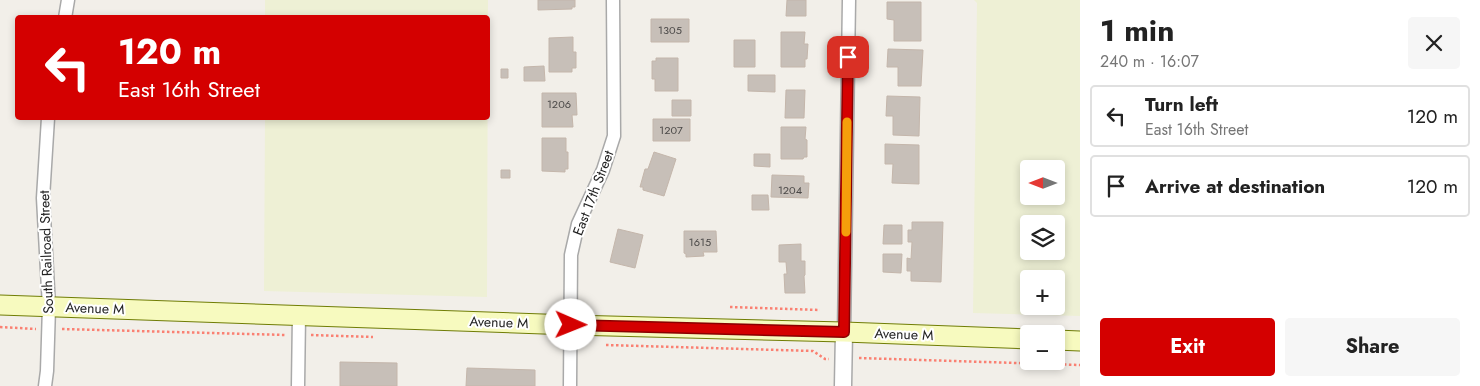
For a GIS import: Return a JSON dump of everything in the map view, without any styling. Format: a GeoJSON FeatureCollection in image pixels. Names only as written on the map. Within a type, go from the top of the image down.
{"type":"FeatureCollection","features":[{"type":"Feature","properties":{"kind":"main road","name":"Avenue M"},"geometry":{"type":"LineString","coordinates":[[0,305],[1020,339]]}},
{"type":"Feature","properties":{"kind":"main road"},"geometry":{"type":"LineString","coordinates":[[1065,340],[1080,341]]}},
{"type":"Feature","properties":{"kind":"street"},"geometry":{"type":"LineString","coordinates":[[66,15],[68,0]]}},
{"type":"Feature","properties":{"kind":"street","name":"East 17th Street"},"geometry":{"type":"LineString","coordinates":[[570,386],[571,255],[578,224],[603,170],[614,136],[612,0]]}},
{"type":"Feature","properties":{"kind":"street"},"geometry":{"type":"LineString","coordinates":[[843,386],[849,0]]}},
{"type":"Feature","properties":{"kind":"street","name":"South Railroad Street"},"geometry":{"type":"LineString","coordinates":[[45,386],[49,307],[43,198],[48,120]]}},
{"type":"Feature","properties":{"kind":"street"},"geometry":{"type":"LineString","coordinates":[[298,386],[299,315]]}},
{"type":"Feature","properties":{"kind":"path"},"geometry":{"type":"LineString","coordinates":[[730,307],[820,310]]}},
{"type":"Feature","properties":{"kind":"path"},"geometry":{"type":"LineString","coordinates":[[0,327],[377,337]]}},
{"type":"Feature","properties":{"kind":"path"},"geometry":{"type":"LineString","coordinates":[[599,344],[812,351],[825,359],[866,358],[1080,365]]}},
{"type":"Feature","properties":{"kind":"green space"},"geometry":{"type":"Polygon","coordinates":[[[265,0],[488,0],[488,15],[265,15],[265,0]]]}},
{"type":"Feature","properties":{"kind":"green space"},"geometry":{"type":"Polygon","coordinates":[[[974,0],[1080,0],[1080,316],[1044,315],[1065,315],[1065,270],[1020,270],[1020,314],[973,313],[977,3],[974,0]]]}},
{"type":"Feature","properties":{"kind":"green space"},"geometry":{"type":"Polygon","coordinates":[[[265,120],[488,120],[487,297],[264,291],[265,120]]]}},
{"type":"Feature","properties":{"kind":"building"},"geometry":{"type":"Polygon","coordinates":[[[538,0],[575,0],[575,7],[572,7],[572,9],[538,10],[538,0]]]}},
{"type":"Feature","properties":{"kind":"building"},"geometry":{"type":"Polygon","coordinates":[[[787,0],[806,0],[806,16],[786,16],[787,0]]]}},
{"type":"Feature","properties":{"kind":"building"},"geometry":{"type":"Polygon","coordinates":[[[887,2],[921,2],[921,41],[894,41],[894,20],[887,19],[887,2]]]}},
{"type":"Feature","properties":{"kind":"building"},"geometry":{"type":"Polygon","coordinates":[[[651,19],[689,19],[689,42],[651,42],[651,19]]]}},
{"type":"Feature","properties":{"kind":"building"},"geometry":{"type":"Polygon","coordinates":[[[781,32],[805,32],[804,44],[808,44],[805,67],[781,67],[781,32]]]}},
{"type":"Feature","properties":{"kind":"building"},"geometry":{"type":"Polygon","coordinates":[[[573,37],[573,52],[576,52],[576,68],[572,68],[572,72],[549,72],[549,38],[573,37]]]}},
{"type":"Feature","properties":{"kind":"building"},"geometry":{"type":"Polygon","coordinates":[[[734,40],[755,40],[755,67],[734,67],[734,40]]]}},
{"type":"Feature","properties":{"kind":"building"},"geometry":{"type":"Polygon","coordinates":[[[888,49],[923,50],[921,86],[898,86],[898,67],[887,67],[888,49]]]}},
{"type":"Feature","properties":{"kind":"building"},"geometry":{"type":"Polygon","coordinates":[[[656,58],[678,58],[678,91],[655,91],[655,79],[652,79],[652,61],[656,61],[656,58]]]}},
{"type":"Feature","properties":{"kind":"building"},"geometry":{"type":"Polygon","coordinates":[[[544,66],[545,81],[524,81],[524,67],[544,66]]]}},
{"type":"Feature","properties":{"kind":"building"},"geometry":{"type":"Polygon","coordinates":[[[501,69],[508,69],[508,78],[501,78],[501,69]]]}},
{"type":"Feature","properties":{"kind":"building"},"geometry":{"type":"Polygon","coordinates":[[[748,75],[775,75],[775,92],[748,91],[748,75]]]}},
{"type":"Feature","properties":{"kind":"building"},"geometry":{"type":"Polygon","coordinates":[[[786,90],[805,90],[804,118],[785,118],[786,90]]]}},
{"type":"Feature","properties":{"kind":"building"},"geometry":{"type":"Polygon","coordinates":[[[542,93],[576,93],[577,115],[572,115],[573,127],[542,127],[542,93]]]}},
{"type":"Feature","properties":{"kind":"building"},"geometry":{"type":"Polygon","coordinates":[[[887,96],[920,97],[919,136],[893,135],[893,116],[886,116],[887,96]]]}},
{"type":"Feature","properties":{"kind":"building"},"geometry":{"type":"Polygon","coordinates":[[[672,100],[691,100],[691,116],[672,116],[672,100]]]}},
{"type":"Feature","properties":{"kind":"building"},"geometry":{"type":"Polygon","coordinates":[[[653,119],[690,119],[690,141],[653,141],[653,119]]]}},
{"type":"Feature","properties":{"kind":"building"},"geometry":{"type":"Polygon","coordinates":[[[781,127],[806,127],[807,157],[803,159],[781,159],[781,127]]]}},
{"type":"Feature","properties":{"kind":"building"},"geometry":{"type":"Polygon","coordinates":[[[542,138],[566,138],[568,169],[565,169],[565,172],[542,171],[542,138]]]}},
{"type":"Feature","properties":{"kind":"building"},"geometry":{"type":"Polygon","coordinates":[[[885,144],[919,145],[919,184],[892,183],[893,164],[885,164],[885,144]]]}},
{"type":"Feature","properties":{"kind":"building"},"geometry":{"type":"Polygon","coordinates":[[[654,152],[676,159],[664,196],[643,190],[643,187],[640,187],[645,169],[648,169],[654,152]]]}},
{"type":"Feature","properties":{"kind":"building"},"geometry":{"type":"Polygon","coordinates":[[[754,154],[770,154],[770,167],[754,166],[754,154]]]}},
{"type":"Feature","properties":{"kind":"building"},"geometry":{"type":"Polygon","coordinates":[[[501,170],[510,170],[510,178],[501,178],[501,170]]]}},
{"type":"Feature","properties":{"kind":"building"},"geometry":{"type":"Polygon","coordinates":[[[772,175],[804,176],[804,183],[809,183],[808,198],[771,197],[772,175]]]}},
{"type":"Feature","properties":{"kind":"building"},"geometry":{"type":"Polygon","coordinates":[[[752,195],[768,195],[769,210],[752,210],[752,195]]]}},
{"type":"Feature","properties":{"kind":"building"},"geometry":{"type":"Polygon","coordinates":[[[912,222],[943,222],[941,282],[911,281],[911,271],[907,271],[907,258],[911,259],[912,242],[908,242],[908,230],[912,230],[912,222]]]}},
{"type":"Feature","properties":{"kind":"building"},"geometry":{"type":"Polygon","coordinates":[[[884,225],[902,225],[902,244],[883,244],[884,225]]]}},
{"type":"Feature","properties":{"kind":"building"},"geometry":{"type":"Polygon","coordinates":[[[618,229],[643,235],[635,268],[610,262],[618,229]]]}},
{"type":"Feature","properties":{"kind":"building"},"geometry":{"type":"Polygon","coordinates":[[[684,231],[716,231],[717,252],[703,252],[704,256],[686,257],[684,253],[684,231]]]}},
{"type":"Feature","properties":{"kind":"building"},"geometry":{"type":"Polygon","coordinates":[[[801,244],[801,261],[805,261],[805,293],[785,293],[784,274],[787,274],[786,262],[779,262],[779,245],[801,244]]]}},
{"type":"Feature","properties":{"kind":"building"},"geometry":{"type":"Polygon","coordinates":[[[883,254],[902,254],[901,273],[883,272],[883,254]]]}},
{"type":"Feature","properties":{"kind":"building"},"geometry":{"type":"Polygon","coordinates":[[[340,362],[397,363],[397,386],[340,386],[340,362]]]}},
{"type":"Feature","properties":{"kind":"building"},"geometry":{"type":"Polygon","coordinates":[[[467,368],[535,370],[535,386],[466,386],[467,368]]]}},
{"type":"Feature","properties":{"kind":"slow traffic"},"geometry":{"type":"LineString","coordinates":[[846,232],[847,122]]}},
{"type":"Feature","properties":{"kind":"route"},"geometry":{"type":"LineString","coordinates":[[571,325],[844,332],[848,57]]}}]}
